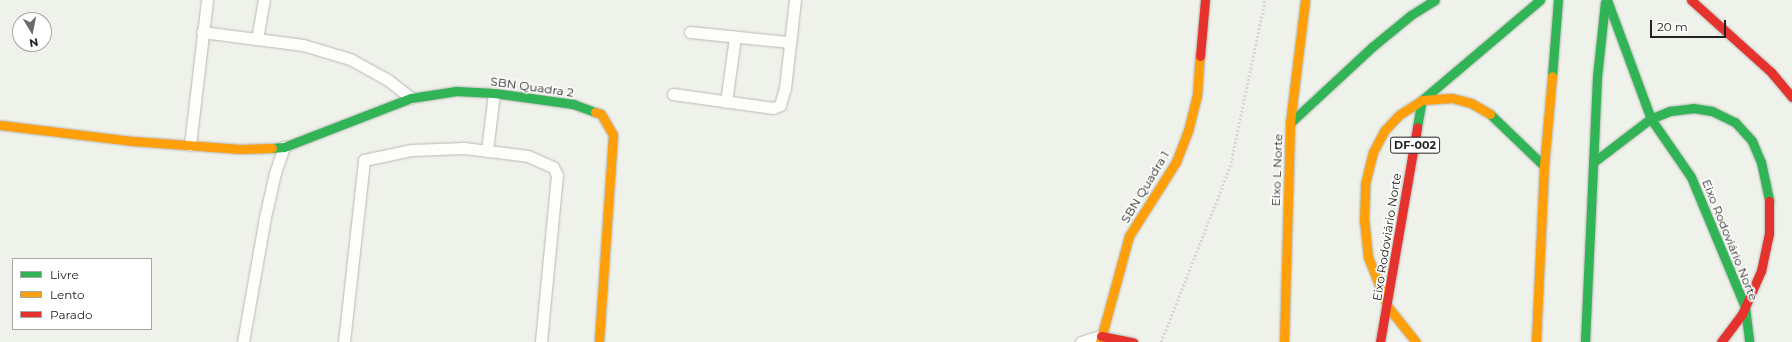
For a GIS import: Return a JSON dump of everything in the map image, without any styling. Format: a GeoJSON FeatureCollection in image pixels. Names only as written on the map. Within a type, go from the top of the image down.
{"type":"FeatureCollection","features":[{"type":"Feature","properties":{"kind":"main road","name":"SBN Quadra 1"},"geometry":{"type":"LineString","coordinates":[[1101,339],[1129,236],[1176,162],[1188,132],[1197,95],[1205,0]]}},
{"type":"Feature","properties":{"kind":"main road","name":"Eixo L Norte"},"geometry":{"type":"LineString","coordinates":[[1284,342],[1290,123],[1306,0]]}},
{"type":"Feature","properties":{"kind":"main road"},"geometry":{"type":"LineString","coordinates":[[1290,123],[1372,47],[1411,15],[1435,0]]}},
{"type":"Feature","properties":{"kind":"main road"},"geometry":{"type":"LineString","coordinates":[[1416,342],[1388,307],[1368,257],[1364,221],[1365,184],[1373,152],[1384,131],[1398,115],[1422,100],[1540,0]]}},
{"type":"Feature","properties":{"kind":"main road"},"geometry":{"type":"LineString","coordinates":[[1536,342],[1544,166],[1558,0]]}},
{"type":"Feature","properties":{"kind":"main road","name":"Eixo Rodoviário Norte"},"geometry":{"type":"LineString","coordinates":[[1606,0],[1651,119],[1692,177],[1745,307],[1749,342]]}},
{"type":"Feature","properties":{"kind":"main road","name":"Eixo Rodoviário Norte"},"geometry":{"type":"LineString","coordinates":[[1585,342],[1595,161],[1597,77],[1606,0]]}},
{"type":"Feature","properties":{"kind":"main road"},"geometry":{"type":"LineString","coordinates":[[1691,0],[1771,72],[1792,97]]}},
{"type":"Feature","properties":{"kind":"main road","name":"SBN Quadra 2"},"geometry":{"type":"LineString","coordinates":[[0,125],[240,149],[284,147],[411,98],[456,91],[494,93],[573,104],[601,114],[609,124],[614,147],[599,342]]}},
{"type":"Feature","properties":{"kind":"main road"},"geometry":{"type":"LineString","coordinates":[[1422,100],[1452,98],[1471,103],[1489,113],[1544,166]]}},
{"type":"Feature","properties":{"kind":"main road","name":"Eixo Rodoviário Norte"},"geometry":{"type":"LineString","coordinates":[[1380,342],[1388,307],[1422,100]]}},
{"type":"Feature","properties":{"kind":"main road"},"geometry":{"type":"LineString","coordinates":[[1595,161],[1651,119],[1670,112],[1692,108],[1712,111],[1735,122],[1752,140],[1761,162],[1769,194],[1768,234],[1762,271],[1745,307],[1722,342]]}},
{"type":"Feature","properties":{"kind":"main road"},"geometry":{"type":"LineString","coordinates":[[1101,339],[1133,342]]}},
{"type":"Feature","properties":{"kind":"lane"},"geometry":{"type":"LineString","coordinates":[[190,145],[202,32],[207,0]]}},
{"type":"Feature","properties":{"kind":"lane"},"geometry":{"type":"LineString","coordinates":[[257,39],[264,0]]}},
{"type":"Feature","properties":{"kind":"lane"},"geometry":{"type":"LineString","coordinates":[[673,94],[773,108],[780,105],[785,88],[794,0]]}},
{"type":"Feature","properties":{"kind":"lane"},"geometry":{"type":"LineString","coordinates":[[202,32],[303,45],[350,59],[388,80],[411,98]]}},
{"type":"Feature","properties":{"kind":"lane"},"geometry":{"type":"LineString","coordinates":[[690,32],[789,42]]}},
{"type":"Feature","properties":{"kind":"lane"},"geometry":{"type":"LineString","coordinates":[[726,102],[735,37]]}},
{"type":"Feature","properties":{"kind":"lane"},"geometry":{"type":"LineString","coordinates":[[487,151],[494,93]]}},
{"type":"Feature","properties":{"kind":"lane"},"geometry":{"type":"LineString","coordinates":[[243,342],[274,173],[284,147]]}},
{"type":"Feature","properties":{"kind":"lane"},"geometry":{"type":"LineString","coordinates":[[344,342],[364,160],[412,150],[464,148],[528,156],[553,167],[557,175],[541,342]]}},
{"type":"Feature","properties":{"kind":"lane"},"geometry":{"type":"LineString","coordinates":[[1081,342],[1101,339]]}},
{"type":"Feature","properties":{"kind":"path"},"geometry":{"type":"LineString","coordinates":[[1161,342],[1230,168],[1265,0]]}},
{"type":"Feature","properties":{"kind":"traffic: fast"},"geometry":{"type":"LineString","coordinates":[[1290,123],[1372,47],[1411,15],[1435,0]]}},
{"type":"Feature","properties":{"kind":"traffic: fast"},"geometry":{"type":"LineString","coordinates":[[1417,127],[1422,100],[1540,0]]}},
{"type":"Feature","properties":{"kind":"traffic: fast"},"geometry":{"type":"LineString","coordinates":[[1552,76],[1558,0]]}},
{"type":"Feature","properties":{"kind":"traffic: fast"},"geometry":{"type":"LineString","coordinates":[[1607,0],[1651,119],[1691,177],[1745,307],[1749,342]]}},
{"type":"Feature","properties":{"kind":"traffic: fast"},"geometry":{"type":"LineString","coordinates":[[1585,342],[1597,77],[1605,2]]}},
{"type":"Feature","properties":{"kind":"traffic: fast"},"geometry":{"type":"LineString","coordinates":[[272,148],[284,147],[411,98],[456,91],[494,93],[573,104],[595,112]]}},
{"type":"Feature","properties":{"kind":"traffic: fast"},"geometry":{"type":"LineString","coordinates":[[1595,161],[1650,119],[1670,111],[1693,108],[1712,111],[1735,122],[1752,141],[1761,162],[1769,201]]}},
{"type":"Feature","properties":{"kind":"traffic: fast"},"geometry":{"type":"LineString","coordinates":[[1490,114],[1544,166]]}},
{"type":"Feature","properties":{"kind":"traffic: slow"},"geometry":{"type":"LineString","coordinates":[[1284,342],[1290,123],[1305,0]]}},
{"type":"Feature","properties":{"kind":"traffic: slow"},"geometry":{"type":"LineString","coordinates":[[1100,342],[1129,236],[1176,162],[1188,131],[1197,95],[1200,56]]}},
{"type":"Feature","properties":{"kind":"traffic: slow"},"geometry":{"type":"LineString","coordinates":[[1536,342],[1544,166],[1552,76]]}},
{"type":"Feature","properties":{"kind":"traffic: slow"},"geometry":{"type":"LineString","coordinates":[[1416,342],[1388,307],[1368,257],[1364,221],[1365,184],[1373,152],[1384,131],[1399,115],[1422,100],[1452,98],[1471,103],[1490,114]]}},
{"type":"Feature","properties":{"kind":"traffic: slow"},"geometry":{"type":"LineString","coordinates":[[595,112],[601,114],[613,135],[599,342]]}},
{"type":"Feature","properties":{"kind":"traffic: slow"},"geometry":{"type":"LineString","coordinates":[[0,125],[133,141],[240,149],[272,148]]}},
{"type":"Feature","properties":{"kind":"traffic: jam"},"geometry":{"type":"LineString","coordinates":[[1200,56],[1205,0]]}},
{"type":"Feature","properties":{"kind":"traffic: jam"},"geometry":{"type":"LineString","coordinates":[[1691,0],[1771,72],[1792,97]]}},
{"type":"Feature","properties":{"kind":"traffic: jam"},"geometry":{"type":"LineString","coordinates":[[1380,342],[1417,127]]}},
{"type":"Feature","properties":{"kind":"traffic: jam"},"geometry":{"type":"LineString","coordinates":[[1721,342],[1742,314],[1761,271],[1769,234],[1769,201]]}},
{"type":"Feature","properties":{"kind":"traffic: jam"},"geometry":{"type":"LineString","coordinates":[[1101,336],[1133,342]]}}]}
